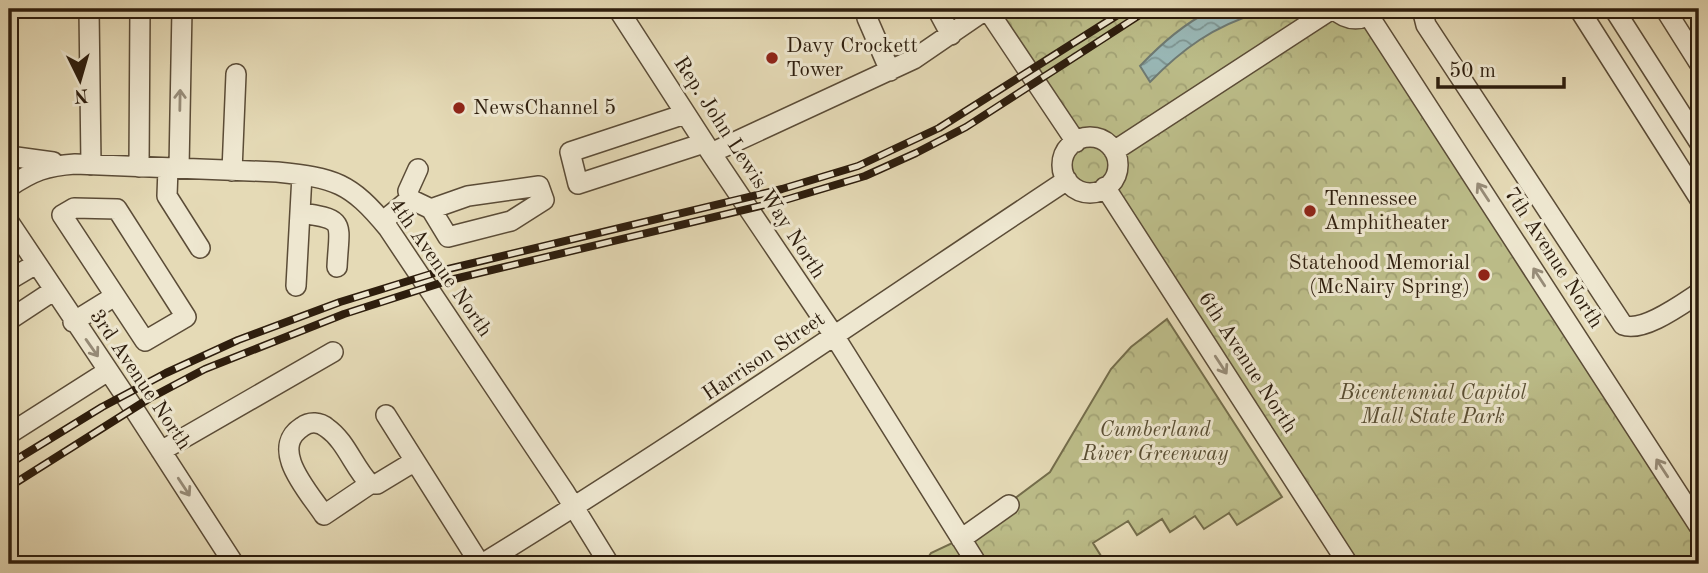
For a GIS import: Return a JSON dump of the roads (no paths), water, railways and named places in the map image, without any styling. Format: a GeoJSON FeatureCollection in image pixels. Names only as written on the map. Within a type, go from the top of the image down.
{"type":"FeatureCollection","features":[{"type":"Feature","properties":{"kind":"street"},"geometry":{"type":"LineString","coordinates":[[9,156],[83,164],[89,9]]}},
{"type":"Feature","properties":{"kind":"street"},"geometry":{"type":"LineString","coordinates":[[139,167],[141,9]]}},
{"type":"Feature","properties":{"kind":"street"},"geometry":{"type":"LineString","coordinates":[[182,9],[174,168],[167,196],[200,248]]}},
{"type":"Feature","properties":{"kind":"street","name":"Rep. John Lewis Way North"},"geometry":{"type":"LineString","coordinates":[[618,9],[707,148],[835,337],[977,564]]}},
{"type":"Feature","properties":{"kind":"street"},"geometry":{"type":"LineString","coordinates":[[871,9],[867,18],[890,71]]}},
{"type":"Feature","properties":{"kind":"street"},"geometry":{"type":"LineString","coordinates":[[937,9],[951,35]]}},
{"type":"Feature","properties":{"kind":"street"},"geometry":{"type":"LineString","coordinates":[[685,114],[569,152],[578,184],[707,148],[890,71],[914,59],[987,9],[1076,142]]}},
{"type":"Feature","properties":{"kind":"street"},"geometry":{"type":"LineString","coordinates":[[1114,150],[1333,9],[1351,19],[1373,13]]}},
{"type":"Feature","properties":{"kind":"street"},"geometry":{"type":"LineString","coordinates":[[1422,9],[1426,26],[1623,325],[1632,328],[1643,325],[1699,293]]}},
{"type":"Feature","properties":{"kind":"street"},"geometry":{"type":"LineString","coordinates":[[1579,9],[1699,198]]}},
{"type":"Feature","properties":{"kind":"street"},"geometry":{"type":"LineString","coordinates":[[1614,9],[1699,142]]}},
{"type":"Feature","properties":{"kind":"street"},"geometry":{"type":"LineString","coordinates":[[1665,9],[1699,63]]}},
{"type":"Feature","properties":{"kind":"street","name":"7th Avenue North"},"geometry":{"type":"LineString","coordinates":[[1373,13],[1699,526]]}},
{"type":"Feature","properties":{"kind":"street"},"geometry":{"type":"LineString","coordinates":[[232,171],[236,74]]}},
{"type":"Feature","properties":{"kind":"street"},"geometry":{"type":"LineString","coordinates":[[1094,137],[1106,142],[1114,150],[1118,170],[1105,187],[1086,192],[1073,187],[1067,180],[1063,160],[1066,151],[1076,142],[1094,137]]}},
{"type":"Feature","properties":{"kind":"street","name":"4th Avenue North"},"geometry":{"type":"LineString","coordinates":[[9,187],[34,171],[51,166],[83,164],[302,175],[339,183],[366,201],[383,221],[609,564]]}},
{"type":"Feature","properties":{"kind":"street"},"geometry":{"type":"LineString","coordinates":[[410,199],[408,191],[418,169]]}},
{"type":"Feature","properties":{"kind":"street"},"geometry":{"type":"LineString","coordinates":[[296,285],[302,175]]}},
{"type":"Feature","properties":{"kind":"street","name":"Harrison Street"},"geometry":{"type":"LineString","coordinates":[[481,564],[574,508],[835,337],[1067,180]]}},
{"type":"Feature","properties":{"kind":"street"},"geometry":{"type":"LineString","coordinates":[[410,199],[431,209],[448,237],[511,221],[544,200],[539,186],[468,196],[431,209]]}},
{"type":"Feature","properties":{"kind":"street","name":"6th Avenue North"},"geometry":{"type":"LineString","coordinates":[[1105,187],[1348,564]]}},
{"type":"Feature","properties":{"kind":"street"},"geometry":{"type":"LineString","coordinates":[[383,221],[410,199]]}},
{"type":"Feature","properties":{"kind":"street"},"geometry":{"type":"LineString","coordinates":[[74,208],[117,209],[186,317],[145,341],[115,296],[62,215],[74,208]]}},
{"type":"Feature","properties":{"kind":"street"},"geometry":{"type":"LineString","coordinates":[[300,212],[328,216],[334,220],[338,227],[337,267]]}},
{"type":"Feature","properties":{"kind":"street","name":"3rd Avenue North"},"geometry":{"type":"LineString","coordinates":[[10,228],[108,371],[234,564]]}},
{"type":"Feature","properties":{"kind":"street"},"geometry":{"type":"LineString","coordinates":[[9,280],[36,264]]}},
{"type":"Feature","properties":{"kind":"street"},"geometry":{"type":"LineString","coordinates":[[9,320],[53,291]]}},
{"type":"Feature","properties":{"kind":"street"},"geometry":{"type":"LineString","coordinates":[[74,321],[115,296]]}},
{"type":"Feature","properties":{"kind":"street"},"geometry":{"type":"LineString","coordinates":[[161,451],[333,352]]}},
{"type":"Feature","properties":{"kind":"street"},"geometry":{"type":"LineString","coordinates":[[9,434],[108,371]]}},
{"type":"Feature","properties":{"kind":"street"},"geometry":{"type":"LineString","coordinates":[[386,415],[481,564]]}},
{"type":"Feature","properties":{"kind":"street"},"geometry":{"type":"LineString","coordinates":[[370,484],[360,474],[334,433],[325,426],[305,424],[295,433],[290,442],[289,462],[324,515],[370,484],[377,484],[415,461]]}},
{"type":"Feature","properties":{"kind":"street"},"geometry":{"type":"LineString","coordinates":[[961,539],[1009,505]]}},
{"type":"Feature","properties":{"kind":"water"},"geometry":{"type":"Polygon","coordinates":[[[1213,9],[1257,9],[1258,13],[1242,18],[1199,40],[1150,82],[1140,66],[1174,34],[1213,9]]]}},
{"type":"Feature","properties":{"kind":"railway"},"geometry":{"type":"LineString","coordinates":[[9,464],[102,407],[166,373],[238,340],[340,302],[444,270],[782,189],[858,166],[939,128],[1127,9]]}},
{"type":"Feature","properties":{"kind":"railway"},"geometry":{"type":"LineString","coordinates":[[9,487],[150,398],[205,369],[344,314],[450,280],[785,200],[865,176],[966,127],[1149,9]]}},
{"type":"Feature","properties":{"kind":"place","name":"Davy Crockett Tower"},"geometry":{"type":"Point","coordinates":[772,58]}},
{"type":"Feature","properties":{"kind":"place","name":"NewsChannel 5"},"geometry":{"type":"Point","coordinates":[459,108]}},
{"type":"Feature","properties":{"kind":"place","name":"Tennessee Amphitheater"},"geometry":{"type":"Point","coordinates":[1310,211]}},
{"type":"Feature","properties":{"kind":"place","name":"Statehood Memorial (McNairy Spring)"},"geometry":{"type":"Point","coordinates":[1484,275]}},
{"type":"Feature","properties":{"kind":"park label","name":"Bicentennial Capitol Mall State Park"},"geometry":{"type":"Point","coordinates":[1433,405]}},
{"type":"Feature","properties":{"kind":"park label","name":"Cumberland River Greenway"},"geometry":{"type":"Point","coordinates":[1155,442]}}]}
